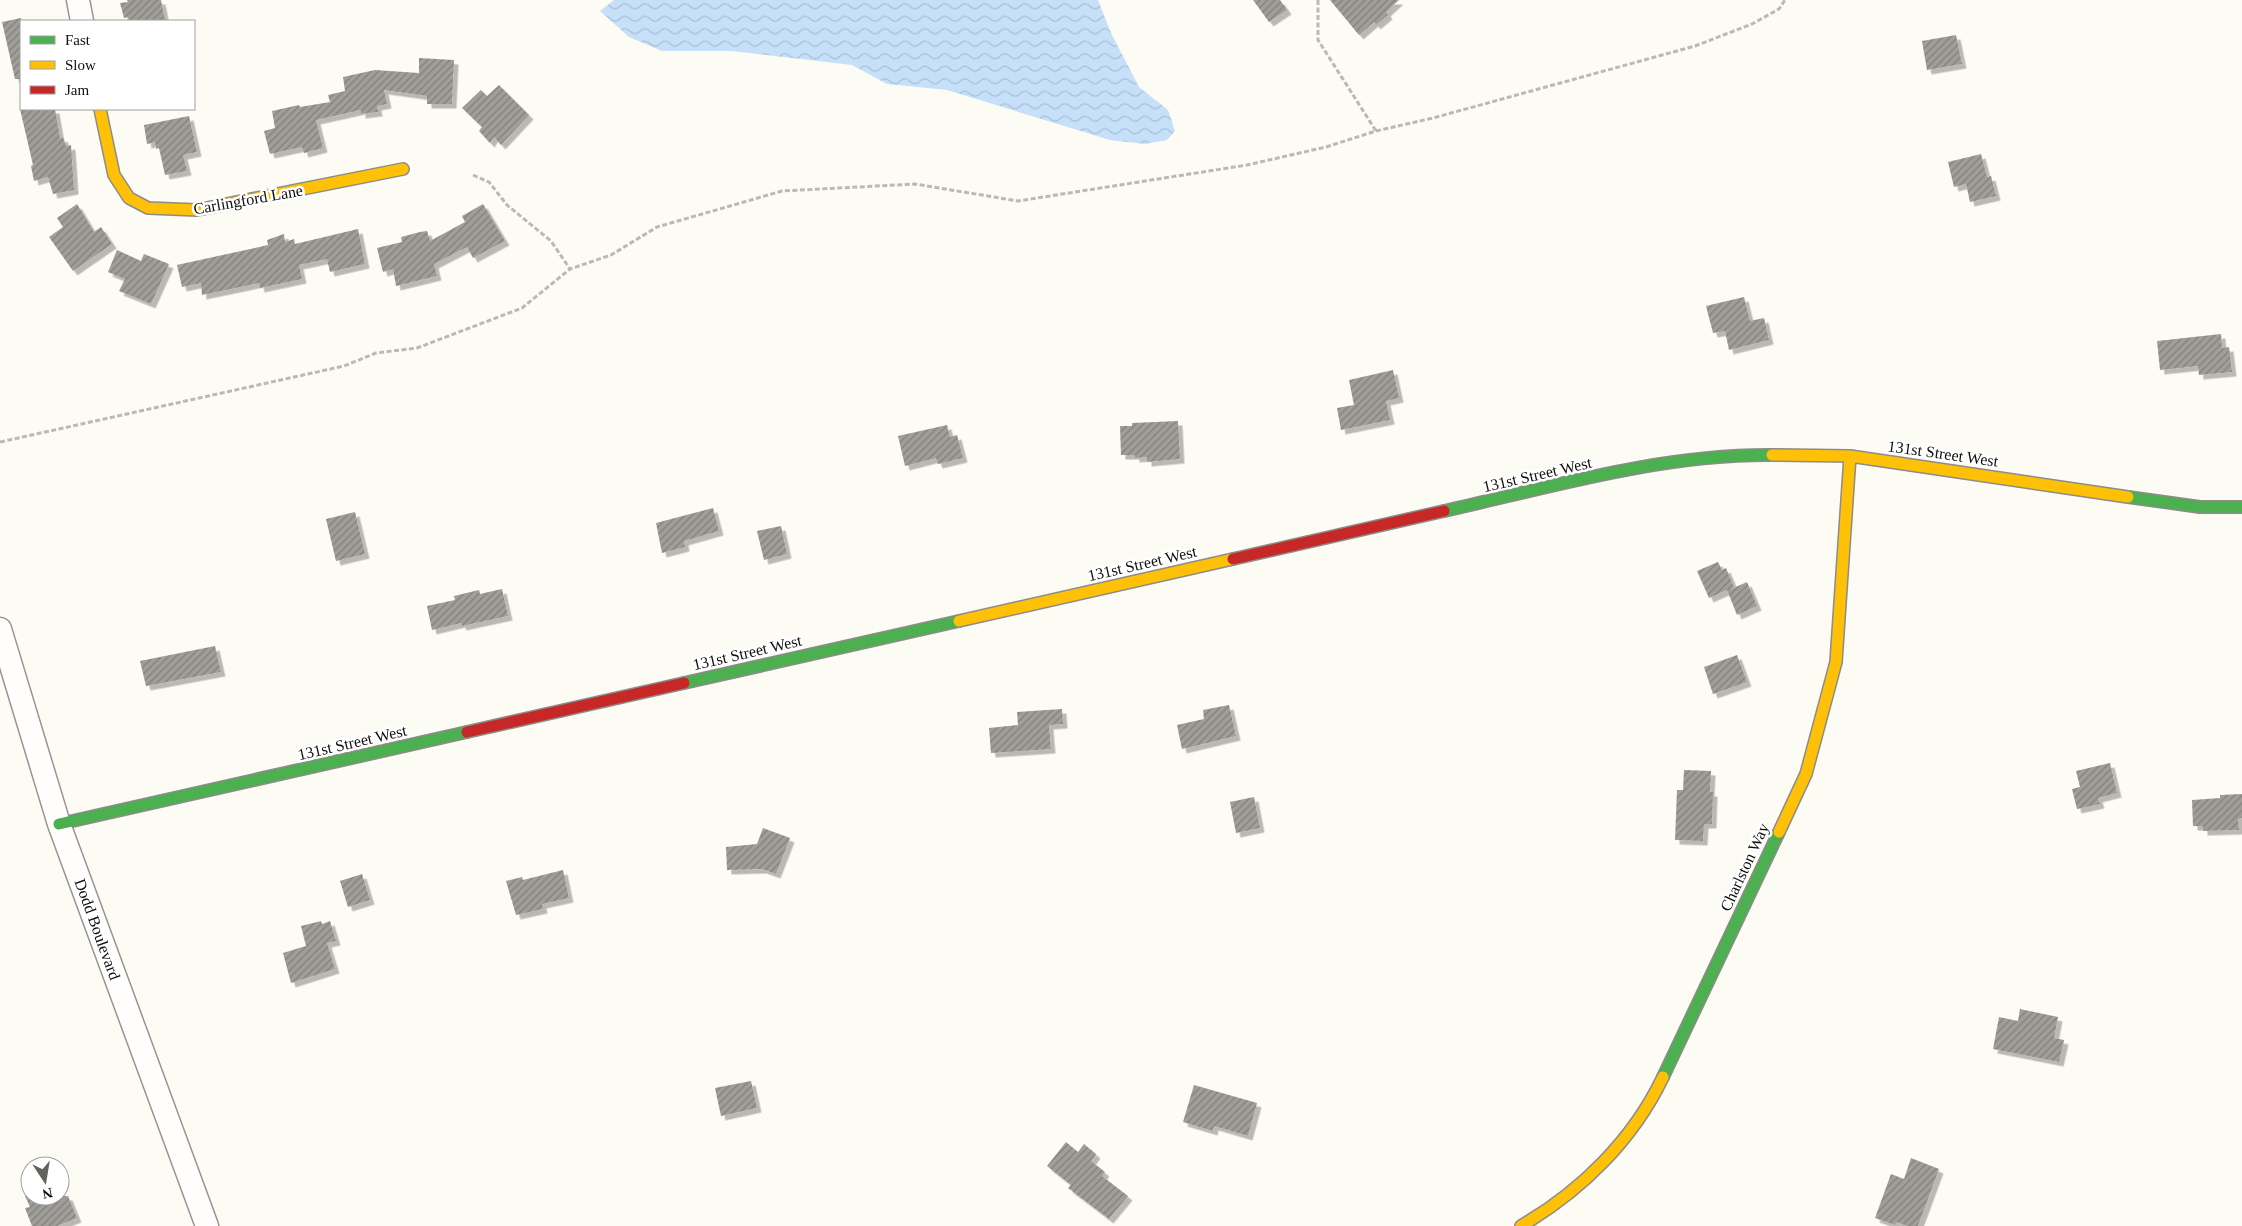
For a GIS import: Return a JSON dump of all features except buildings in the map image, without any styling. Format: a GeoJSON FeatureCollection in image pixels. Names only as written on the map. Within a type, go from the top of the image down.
{"type":"FeatureCollection","features":[{"type":"Feature","properties":{"kind":"street"},"geometry":{"type":"LineString","coordinates":[[78,0],[82,20]]}},
{"type":"Feature","properties":{"kind":"street","name":"Carlingford Lane"},"geometry":{"type":"LineString","coordinates":[[100,110],[114,175],[129,198],[148,208],[197,210],[403,169]]}},
{"type":"Feature","properties":{"kind":"street","name":"131st Street West"},"geometry":{"type":"LineString","coordinates":[[59,824],[1630,469],[1736,455],[1850,456],[2200,507],[2242,507]]}},
{"type":"Feature","properties":{"kind":"street","name":"Charlston Way"},"geometry":{"type":"LineString","coordinates":[[1522,1226],[1550,1209],[1605,1162],[1652,1099],[1806,774],[1836,662],[1850,456]]}},
{"type":"Feature","properties":{"kind":"street","name":"Dodd Boulevard"},"geometry":{"type":"LineString","coordinates":[[0,629],[59,824],[207,1226]]}},
{"type":"Feature","properties":{"kind":"path"},"geometry":{"type":"LineString","coordinates":[[1318,0],[1318,40],[1376,131]]}},
{"type":"Feature","properties":{"kind":"path"},"geometry":{"type":"LineString","coordinates":[[0,442],[344,366],[376,353],[418,348],[522,308],[570,269],[610,255],[657,227],[782,191],[915,184],[1018,201],[1248,165],[1326,147],[1376,131],[1433,118],[1695,46],[1752,24],[1778,9],[1785,0]]}},
{"type":"Feature","properties":{"kind":"path"},"geometry":{"type":"LineString","coordinates":[[473,175],[489,182],[507,205],[551,241],[570,269]]}},
{"type":"Feature","properties":{"kind":"water"},"geometry":{"type":"Polygon","coordinates":[[[614,0],[1098,0],[1111,33],[1139,87],[1168,110],[1175,131],[1167,140],[1145,144],[1110,140],[947,90],[887,84],[852,65],[732,51],[662,51],[629,37],[600,11],[614,0]]]}},
{"type":"Feature","properties":{"kind":"traffic: fast"},"geometry":{"type":"LineString","coordinates":[[1444,511],[1566,482],[1648,466],[1730,456],[1772,455]]}},
{"type":"Feature","properties":{"kind":"traffic: fast"},"geometry":{"type":"LineString","coordinates":[[2128,497],[2200,507],[2242,507]]}},
{"type":"Feature","properties":{"kind":"traffic: fast"},"geometry":{"type":"LineString","coordinates":[[684,683],[959,621]]}},
{"type":"Feature","properties":{"kind":"traffic: fast"},"geometry":{"type":"LineString","coordinates":[[59,824],[467,732]]}},
{"type":"Feature","properties":{"kind":"traffic: fast"},"geometry":{"type":"LineString","coordinates":[[1663,1077],[1779,832]]}},
{"type":"Feature","properties":{"kind":"traffic: slow"},"geometry":{"type":"LineString","coordinates":[[100,110],[114,175],[129,198],[148,208],[197,210],[403,169]]}},
{"type":"Feature","properties":{"kind":"traffic: slow"},"geometry":{"type":"LineString","coordinates":[[1772,455],[1850,456],[2128,497]]}},
{"type":"Feature","properties":{"kind":"traffic: slow"},"geometry":{"type":"LineString","coordinates":[[1779,832],[1806,774],[1836,662],[1850,456]]}},
{"type":"Feature","properties":{"kind":"traffic: slow"},"geometry":{"type":"LineString","coordinates":[[959,621],[1233,559]]}},
{"type":"Feature","properties":{"kind":"traffic: slow"},"geometry":{"type":"LineString","coordinates":[[1521,1226],[1564,1197],[1603,1162],[1637,1122],[1663,1077]]}},
{"type":"Feature","properties":{"kind":"traffic: jam"},"geometry":{"type":"LineString","coordinates":[[1233,559],[1444,511]]}},
{"type":"Feature","properties":{"kind":"traffic: jam"},"geometry":{"type":"LineString","coordinates":[[467,732],[684,683]]}}]}
